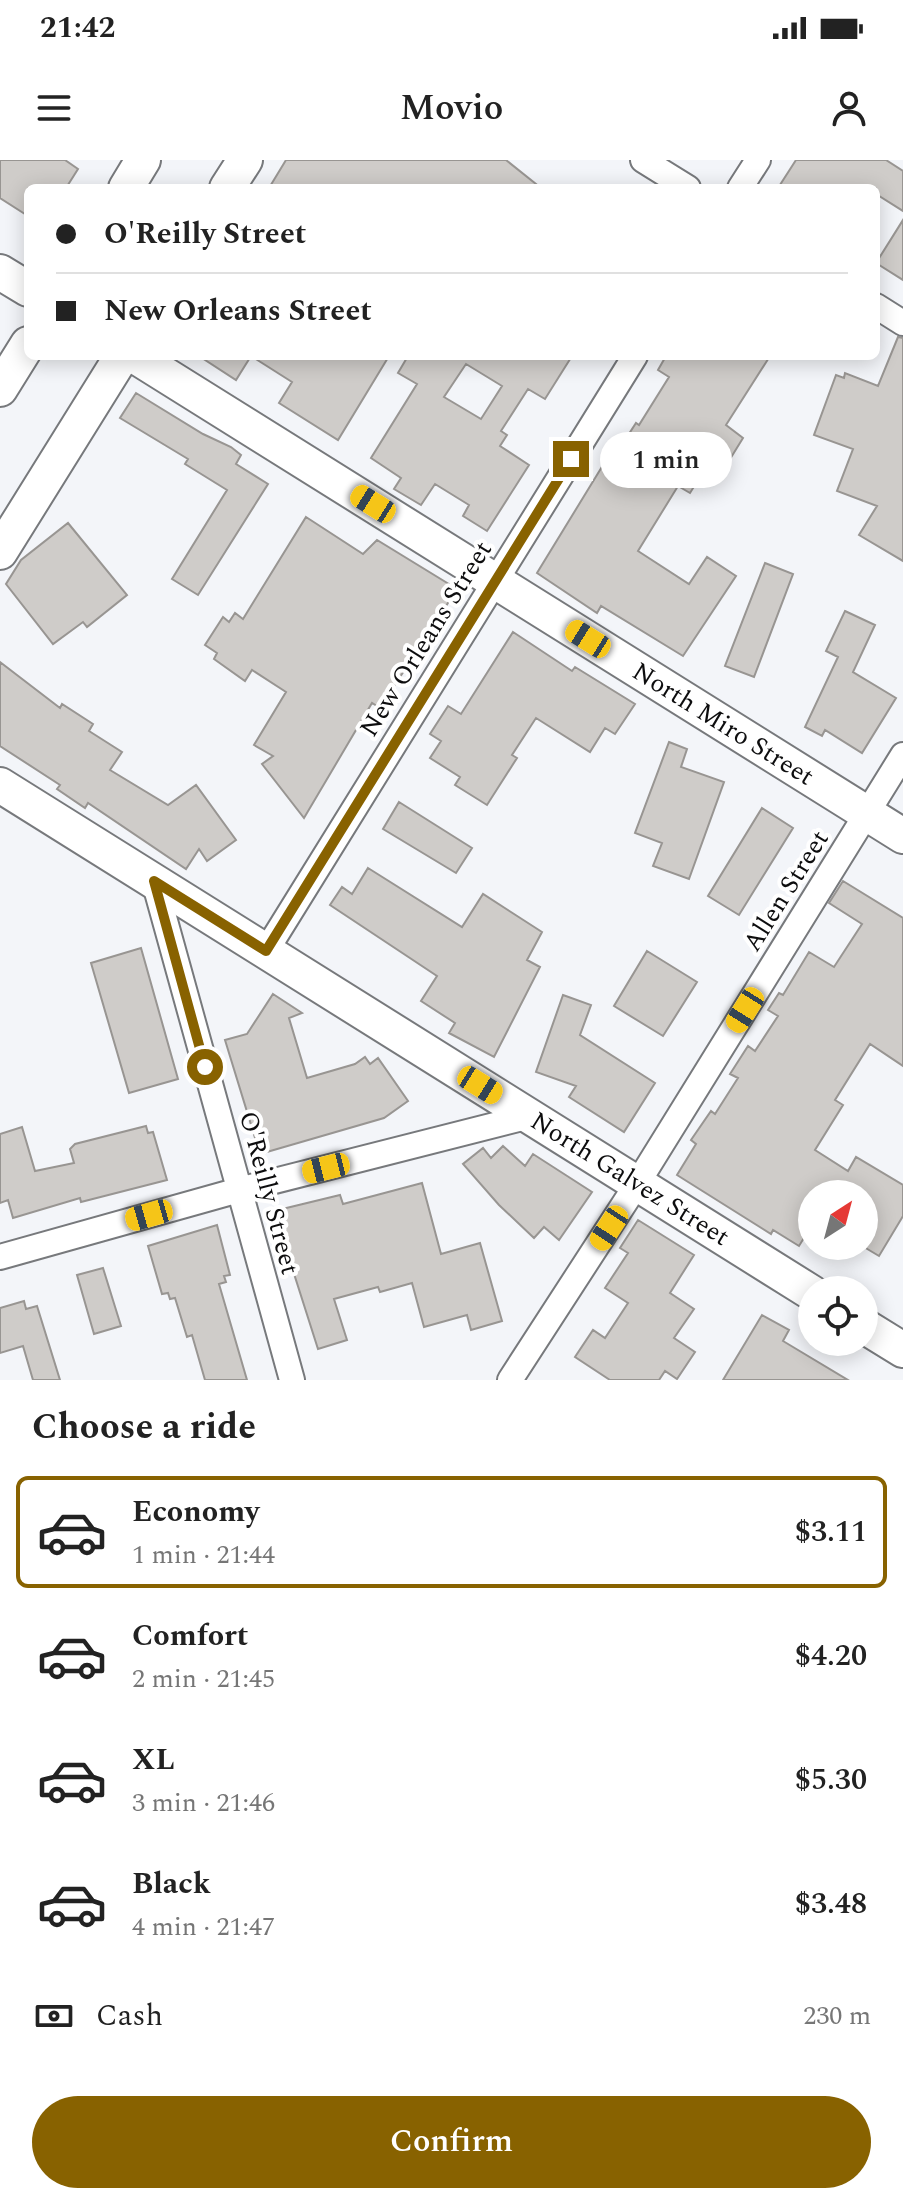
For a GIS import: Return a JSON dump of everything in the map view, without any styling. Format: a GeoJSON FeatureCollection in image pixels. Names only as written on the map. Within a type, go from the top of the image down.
{"type":"FeatureCollection","features":[{"type":"Feature","properties":{"kind":"street"},"geometry":{"type":"LineString","coordinates":[[128,184],[143,160]]}},
{"type":"Feature","properties":{"kind":"street"},"geometry":{"type":"LineString","coordinates":[[230,184],[245,160]]}},
{"type":"Feature","properties":{"kind":"street"},"geometry":{"type":"LineString","coordinates":[[643,160],[682,184]]}},
{"type":"Feature","properties":{"kind":"street"},"geometry":{"type":"LineString","coordinates":[[743,184],[758,160]]}},
{"type":"Feature","properties":{"kind":"street"},"geometry":{"type":"LineString","coordinates":[[0,272],[24,287]]}},
{"type":"Feature","properties":{"kind":"street"},"geometry":{"type":"LineString","coordinates":[[880,309],[903,323]]}},
{"type":"Feature","properties":{"kind":"street"},"geometry":{"type":"LineString","coordinates":[[0,389],[24,350]]}},
{"type":"Feature","properties":{"kind":"street"},"geometry":{"type":"LineString","coordinates":[[0,552],[120,360]]}},
{"type":"Feature","properties":{"kind":"street","name":"North Miro Street"},"geometry":{"type":"LineString","coordinates":[[141,360],[903,836]]}},
{"type":"Feature","properties":{"kind":"street","name":"New Orleans Street"},"geometry":{"type":"LineString","coordinates":[[266,951],[633,360]]}},
{"type":"Feature","properties":{"kind":"street","name":"Allen Street"},"geometry":{"type":"LineString","coordinates":[[510,1380],[637,1184],[903,755]]}},
{"type":"Feature","properties":{"kind":"street","name":"North Galvez Street"},"geometry":{"type":"LineString","coordinates":[[0,785],[798,1284]]}},
{"type":"Feature","properties":{"kind":"street","name":"O'Reilly Street"},"geometry":{"type":"LineString","coordinates":[[154,881],[292,1380]]}},
{"type":"Feature","properties":{"kind":"street"},"geometry":{"type":"LineString","coordinates":[[0,1257],[239,1190],[530,1116]]}},
{"type":"Feature","properties":{"kind":"street"},"geometry":{"type":"LineString","coordinates":[[878,1335],[903,1350]]}},
{"type":"Feature","properties":{"kind":"building"},"geometry":{"type":"Polygon","coordinates":[[[0,160],[65,160],[78,169],[69,184],[24,184],[24,213],[0,198],[0,160]]]}},
{"type":"Feature","properties":{"kind":"building"},"geometry":{"type":"Polygon","coordinates":[[[286,160],[506,160],[536,184],[271,184],[286,160]]]}},
{"type":"Feature","properties":{"kind":"building"},"geometry":{"type":"Polygon","coordinates":[[[796,160],[886,160],[903,171],[903,211],[880,197],[880,184],[781,184],[796,160]]]}},
{"type":"Feature","properties":{"kind":"building"},"geometry":{"type":"Polygon","coordinates":[[[903,220],[903,280],[880,266],[880,257],[903,220]]]}},
{"type":"Feature","properties":{"kind":"building"},"geometry":{"type":"Polygon","coordinates":[[[898,337],[903,338],[903,561],[859,535],[877,506],[837,491],[853,449],[814,435],[836,375],[844,378],[845,373],[878,386],[898,337]]]}},
{"type":"Feature","properties":{"kind":"building"},"geometry":{"type":"Polygon","coordinates":[[[205,360],[248,360],[236,380],[205,360]]]}},
{"type":"Feature","properties":{"kind":"building"},"geometry":{"type":"Polygon","coordinates":[[[257,360],[387,360],[338,440],[279,403],[292,382],[257,360]]]}},
{"type":"Feature","properties":{"kind":"building"},"geometry":{"type":"Polygon","coordinates":[[[406,360],[569,360],[545,399],[528,389],[501,431],[507,435],[500,446],[529,465],[487,531],[463,516],[469,505],[435,484],[421,505],[394,489],[401,478],[371,458],[417,384],[398,373],[406,360]],[[466,364],[444,397],[481,419],[502,386],[466,364]]]}},
{"type":"Feature","properties":{"kind":"building"},"geometry":{"type":"Polygon","coordinates":[[[664,360],[767,360],[726,425],[743,438],[727,464],[713,456],[690,493],[678,486],[638,551],[689,584],[707,557],[736,576],[683,656],[601,606],[597,613],[537,573],[611,452],[616,454],[636,423],[639,425],[669,377],[658,370],[664,360]]]}},
{"type":"Feature","properties":{"kind":"building"},"geometry":{"type":"Polygon","coordinates":[[[136,393],[203,434],[231,447],[241,455],[236,464],[268,484],[198,595],[172,579],[227,490],[185,464],[188,459],[120,418],[136,393]]]}},
{"type":"Feature","properties":{"kind":"building"},"geometry":{"type":"Polygon","coordinates":[[[306,517],[363,554],[377,540],[457,589],[380,708],[372,703],[304,818],[262,764],[273,756],[254,745],[286,692],[252,670],[245,681],[214,659],[217,653],[205,645],[223,617],[229,622],[235,613],[243,619],[306,517]]]}},
{"type":"Feature","properties":{"kind":"building"},"geometry":{"type":"Polygon","coordinates":[[[68,523],[127,595],[87,627],[83,622],[53,644],[6,584],[21,560],[68,523]]]}},
{"type":"Feature","properties":{"kind":"building"},"geometry":{"type":"Polygon","coordinates":[[[765,563],[793,574],[754,677],[725,666],[765,563]]]}},
{"type":"Feature","properties":{"kind":"building"},"geometry":{"type":"Polygon","coordinates":[[[845,611],[875,625],[853,672],[896,698],[862,753],[825,730],[822,736],[805,727],[838,657],[826,651],[845,611]]]}},
{"type":"Feature","properties":{"kind":"building"},"geometry":{"type":"Polygon","coordinates":[[[513,632],[572,671],[575,667],[635,704],[615,734],[605,728],[590,752],[536,718],[512,755],[517,758],[487,805],[455,785],[460,777],[430,758],[441,741],[430,734],[448,706],[461,714],[513,632]]]}},
{"type":"Feature","properties":{"kind":"building"},"geometry":{"type":"Polygon","coordinates":[[[0,662],[60,708],[62,704],[93,724],[89,731],[122,752],[110,770],[168,805],[196,785],[236,840],[207,861],[199,849],[186,869],[88,803],[85,808],[57,789],[60,785],[0,746],[0,662]]]}},
{"type":"Feature","properties":{"kind":"building"},"geometry":{"type":"Polygon","coordinates":[[[669,742],[687,749],[681,767],[724,782],[689,879],[653,866],[662,843],[635,833],[669,742]]]}},
{"type":"Feature","properties":{"kind":"building"},"geometry":{"type":"Polygon","coordinates":[[[399,802],[472,848],[456,873],[383,829],[399,802]]]}},
{"type":"Feature","properties":{"kind":"building"},"geometry":{"type":"Polygon","coordinates":[[[762,808],[793,828],[739,915],[708,896],[762,808]]]}},
{"type":"Feature","properties":{"kind":"building"},"geometry":{"type":"Polygon","coordinates":[[[368,868],[462,927],[483,894],[542,932],[527,960],[540,967],[494,1057],[449,1033],[455,1023],[421,1001],[437,976],[330,905],[342,887],[352,894],[368,868]]]}},
{"type":"Feature","properties":{"kind":"building"},"geometry":{"type":"Polygon","coordinates":[[[843,881],[903,918],[903,1066],[870,1044],[835,1100],[843,1105],[815,1150],[848,1171],[856,1157],[903,1185],[903,1216],[879,1256],[878,1180],[798,1180],[798,1245],[773,1230],[771,1234],[677,1175],[696,1144],[691,1140],[711,1111],[715,1114],[738,1078],[730,1074],[748,1046],[755,1051],[778,1016],[768,1010],[779,993],[783,995],[809,952],[834,967],[862,924],[829,903],[843,881]]]}},
{"type":"Feature","properties":{"kind":"building"},"geometry":{"type":"Polygon","coordinates":[[[141,948],[178,1079],[129,1093],[91,963],[141,948]]]}},
{"type":"Feature","properties":{"kind":"building"},"geometry":{"type":"Polygon","coordinates":[[[647,951],[697,982],[663,1036],[614,1006],[647,951]]]}},
{"type":"Feature","properties":{"kind":"building"},"geometry":{"type":"Polygon","coordinates":[[[273,994],[302,1013],[289,1018],[307,1078],[355,1064],[365,1057],[370,1064],[378,1058],[408,1101],[384,1118],[260,1154],[225,1040],[247,1034],[273,994]]]}},
{"type":"Feature","properties":{"kind":"building"},"geometry":{"type":"Polygon","coordinates":[[[563,995],[591,1005],[580,1035],[655,1083],[624,1132],[569,1097],[576,1086],[536,1072],[563,995]]]}},
{"type":"Feature","properties":{"kind":"building"},"geometry":{"type":"Polygon","coordinates":[[[146,1126],[148,1133],[153,1132],[167,1180],[81,1202],[80,1198],[13,1218],[8,1200],[0,1203],[0,1134],[22,1127],[35,1171],[74,1163],[70,1149],[75,1144],[146,1126]]]}},
{"type":"Feature","properties":{"kind":"building"},"geometry":{"type":"Polygon","coordinates":[[[503,1146],[525,1166],[533,1154],[592,1192],[559,1240],[544,1227],[534,1238],[499,1205],[463,1164],[483,1148],[491,1158],[503,1146]]]}},
{"type":"Feature","properties":{"kind":"building"},"geometry":{"type":"Polygon","coordinates":[[[422,1183],[441,1254],[480,1243],[502,1321],[471,1330],[467,1315],[424,1327],[412,1283],[380,1292],[378,1287],[334,1299],[347,1340],[318,1349],[274,1211],[340,1195],[343,1204],[422,1183]]]}},
{"type":"Feature","properties":{"kind":"building"},"geometry":{"type":"Polygon","coordinates":[[[638,1220],[694,1255],[670,1293],[694,1309],[674,1338],[695,1352],[677,1379],[665,1371],[659,1380],[610,1380],[575,1357],[593,1330],[605,1338],[628,1303],[605,1288],[628,1253],[620,1248],[638,1220]]]}},
{"type":"Feature","properties":{"kind":"building"},"geometry":{"type":"Polygon","coordinates":[[[217,1225],[230,1275],[224,1276],[226,1282],[219,1284],[247,1380],[205,1380],[192,1335],[187,1337],[175,1298],[170,1299],[168,1293],[162,1294],[148,1246],[217,1225]]]}},
{"type":"Feature","properties":{"kind":"building"},"geometry":{"type":"Polygon","coordinates":[[[103,1268],[121,1326],[94,1334],[77,1275],[103,1268]]]}},
{"type":"Feature","properties":{"kind":"building"},"geometry":{"type":"Polygon","coordinates":[[[24,1301],[26,1309],[37,1306],[60,1380],[33,1380],[23,1346],[0,1353],[0,1308],[24,1301]]]}},
{"type":"Feature","properties":{"kind":"building"},"geometry":{"type":"Polygon","coordinates":[[[762,1315],[789,1330],[783,1341],[798,1350],[798,1356],[808,1356],[848,1380],[723,1380],[762,1315]]]}},
{"type":"Feature","properties":{"kind":"route"},"geometry":{"type":"LineString","coordinates":[[205,1067],[154,881],[266,951],[571,459]]}}]}
